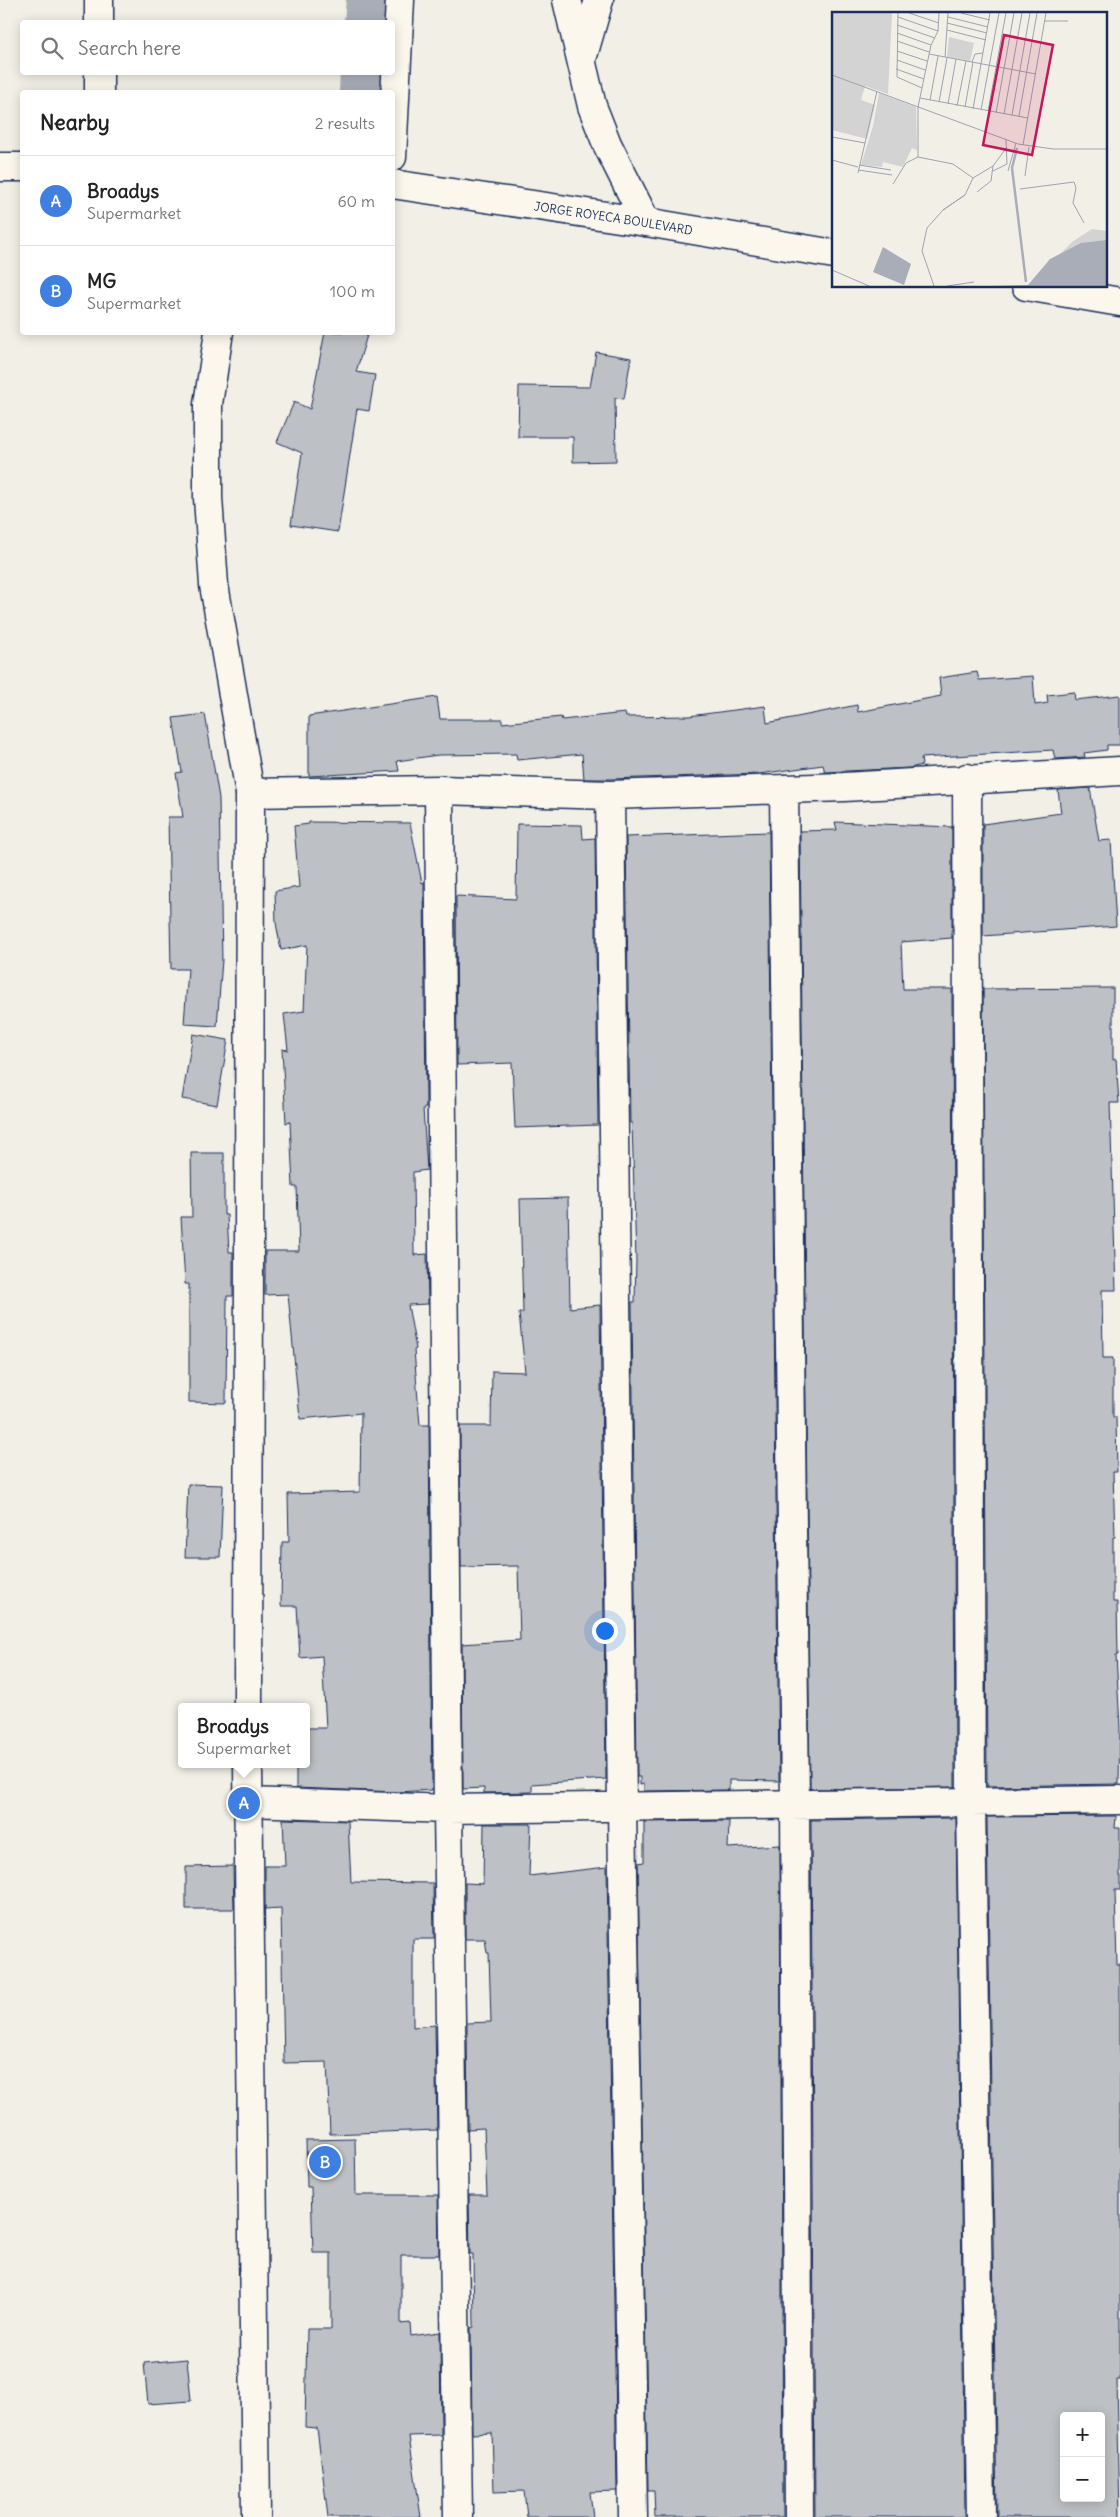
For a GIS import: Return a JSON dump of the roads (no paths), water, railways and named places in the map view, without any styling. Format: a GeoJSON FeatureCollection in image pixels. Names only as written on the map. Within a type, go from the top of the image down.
{"type":"FeatureCollection","features":[{"type":"Feature","properties":{"kind":"street"},"geometry":{"type":"LineString","coordinates":[[99,0],[99,20]]}},
{"type":"Feature","properties":{"kind":"street"},"geometry":{"type":"LineString","coordinates":[[395,98],[400,0]]}},
{"type":"Feature","properties":{"kind":"street"},"geometry":{"type":"LineString","coordinates":[[567,0],[592,106],[607,144],[646,222]]}},
{"type":"Feature","properties":{"kind":"street"},"geometry":{"type":"LineString","coordinates":[[582,61],[599,0]]}},
{"type":"Feature","properties":{"kind":"street"},"geometry":{"type":"LineString","coordinates":[[99,75],[99,90]]}},
{"type":"Feature","properties":{"kind":"street"},"geometry":{"type":"LineString","coordinates":[[0,167],[20,167]]}},
{"type":"Feature","properties":{"kind":"street","name":"JORGE ROYECA BOULEVARD"},"geometry":{"type":"LineString","coordinates":[[395,184],[646,222],[832,254]]}},
{"type":"Feature","properties":{"kind":"street"},"geometry":{"type":"LineString","coordinates":[[1038,288],[1120,302]]}},
{"type":"Feature","properties":{"kind":"street"},"geometry":{"type":"LineString","coordinates":[[219,335],[208,404],[208,507],[214,585],[250,793],[248,1703]]}},
{"type":"Feature","properties":{"kind":"street"},"geometry":{"type":"LineString","coordinates":[[250,793],[439,790],[610,796],[784,789],[1120,771]]}},
{"type":"Feature","properties":{"kind":"street"},"geometry":{"type":"LineString","coordinates":[[967,778],[971,1801],[981,2517]]}},
{"type":"Feature","properties":{"kind":"street"},"geometry":{"type":"LineString","coordinates":[[784,789],[795,1804],[799,2517]]}},
{"type":"Feature","properties":{"kind":"street"},"geometry":{"type":"LineString","coordinates":[[439,790],[448,1809],[458,2517]]}},
{"type":"Feature","properties":{"kind":"street"},"geometry":{"type":"LineString","coordinates":[[610,796],[622,1807],[633,2517]]}},
{"type":"Feature","properties":{"kind":"street"},"geometry":{"type":"LineString","coordinates":[[248,1768],[256,2517]]}},
{"type":"Feature","properties":{"kind":"street"},"geometry":{"type":"LineString","coordinates":[[248,1802],[448,1809],[1120,1800]]}},
{"type":"Feature","properties":{"kind":"waterway"},"geometry":{"type":"LineString","coordinates":[[366,20],[368,0]]}},
{"type":"Feature","properties":{"kind":"waterway"},"geometry":{"type":"LineString","coordinates":[[361,90],[362,75]]}},
{"type":"Feature","properties":{"kind":"place","name":"Broadys"},"geometry":{"type":"Point","coordinates":[244,1803]}},
{"type":"Feature","properties":{"kind":"place","name":"MG"},"geometry":{"type":"Point","coordinates":[325,2162]}}]}
